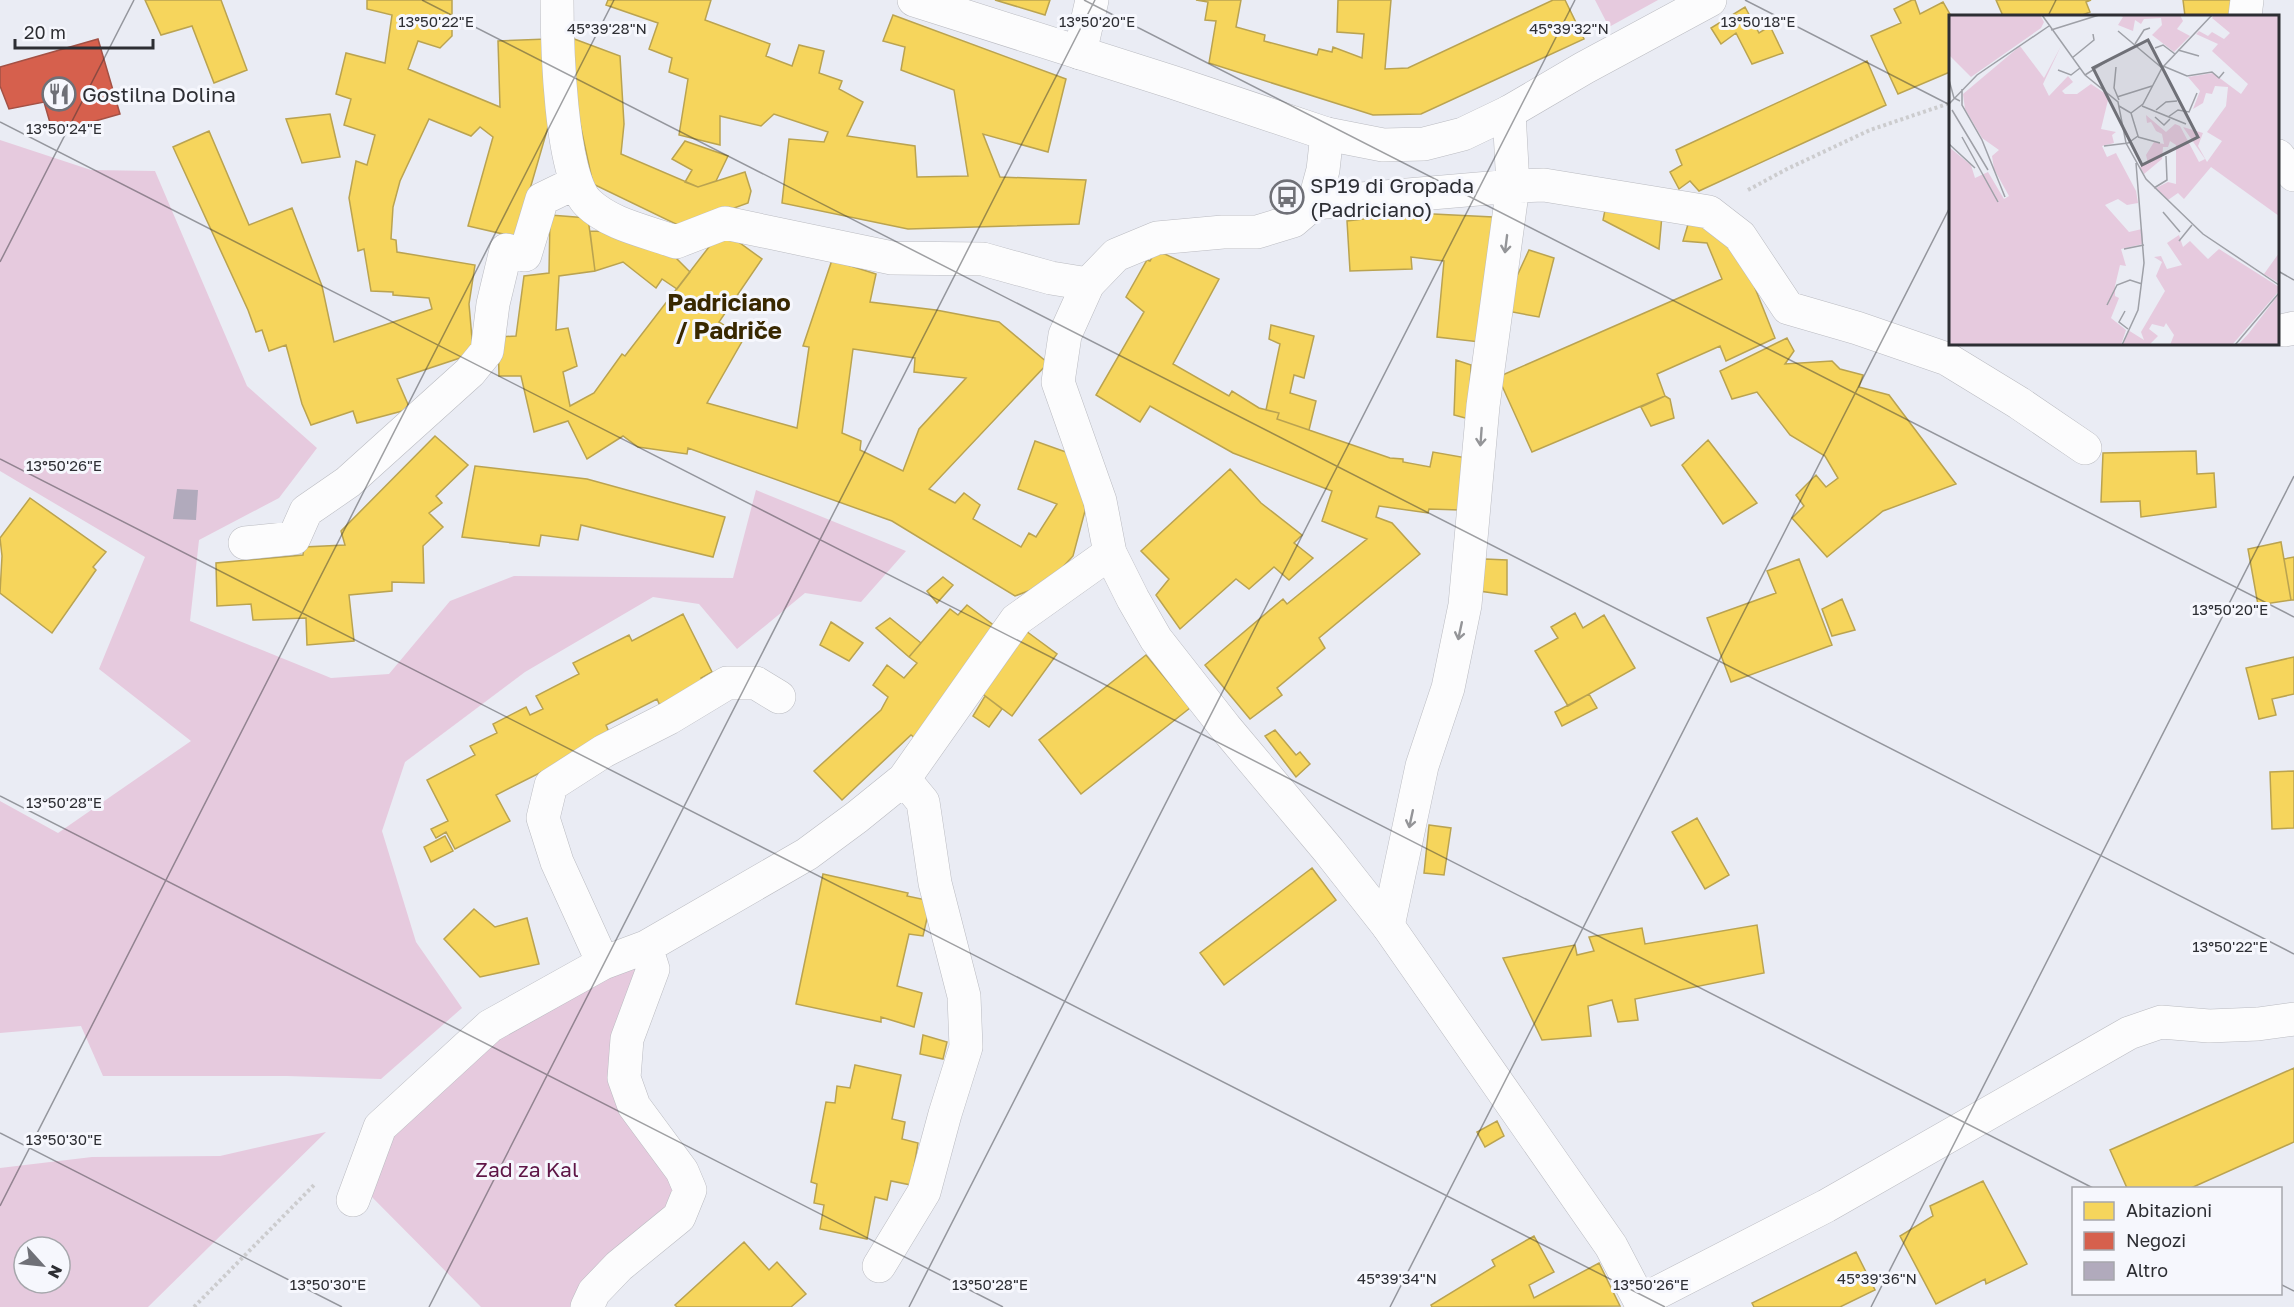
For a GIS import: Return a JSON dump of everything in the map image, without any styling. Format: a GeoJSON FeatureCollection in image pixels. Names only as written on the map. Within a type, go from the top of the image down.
{"type":"FeatureCollection","features":[{"type":"Feature","properties":{"kind":"street"},"geometry":{"type":"LineString","coordinates":[[557,0],[566,151],[575,183],[586,202],[609,219],[676,242],[725,223],[892,258],[983,259],[1051,278],[1088,284]]}},
{"type":"Feature","properties":{"kind":"street"},"geometry":{"type":"LineString","coordinates":[[914,0],[1327,134],[1383,145],[1424,144],[1463,134],[1509,112],[1584,68],[1710,0]]}},
{"type":"Feature","properties":{"kind":"street"},"geometry":{"type":"LineString","coordinates":[[1080,53],[1092,0]]}},
{"type":"Feature","properties":{"kind":"street"},"geometry":{"type":"LineString","coordinates":[[2245,15],[2247,0]]}},
{"type":"Feature","properties":{"kind":"street"},"geometry":{"type":"LineString","coordinates":[[1388,926],[1422,766],[1448,688],[1466,605],[1483,406],[1513,186],[1509,112]]}},
{"type":"Feature","properties":{"kind":"street"},"geometry":{"type":"LineString","coordinates":[[1327,134],[1323,170],[1314,203],[1293,222],[1257,232],[1223,232],[1157,238],[1116,255],[1088,284],[1065,335],[1058,382],[1100,501],[1110,553],[1132,599],[1156,639],[1388,926],[1568,1182],[1611,1246],[1642,1304],[1826,1206],[2129,1033],[2161,1022],[2209,1026],[2258,1024],[2294,1019]]}},
{"type":"Feature","properties":{"kind":"street"},"geometry":{"type":"LineString","coordinates":[[2279,158],[2294,175]]}},
{"type":"Feature","properties":{"kind":"street"},"geometry":{"type":"LineString","coordinates":[[245,543],[294,538],[306,511],[348,482],[470,372],[487,351],[493,304],[506,250],[525,255],[542,199],[575,183]]}},
{"type":"Feature","properties":{"kind":"street"},"geometry":{"type":"LineString","coordinates":[[1314,203],[1544,185],[1709,212],[1740,236],[1788,309],[1857,328],[1947,359],[2019,403],[2085,448]]}},
{"type":"Feature","properties":{"kind":"street"},"geometry":{"type":"LineString","coordinates":[[352,1200],[380,1127],[490,1026],[603,963],[646,947],[807,854],[857,817],[904,779],[1016,620],[1110,553]]}},
{"type":"Feature","properties":{"kind":"street"},"geometry":{"type":"LineString","coordinates":[[603,963],[557,862],[543,818],[551,785],[604,751],[669,718],[727,683],[756,683],[779,697]]}},
{"type":"Feature","properties":{"kind":"street"},"geometry":{"type":"LineString","coordinates":[[879,1266],[924,1192],[966,1047],[964,996],[935,883],[923,802],[904,779]]}},
{"type":"Feature","properties":{"kind":"street"},"geometry":{"type":"LineString","coordinates":[[587,1307],[594,1292],[619,1266],[679,1217],[690,1190],[682,1171],[634,1106],[624,1078],[627,1039],[653,969],[646,947]]}},
{"type":"Feature","properties":{"kind":"path"},"geometry":{"type":"LineString","coordinates":[[1709,212],[1787,169],[1870,130],[1949,103]]}},
{"type":"Feature","properties":{"kind":"path"},"geometry":{"type":"LineString","coordinates":[[194,1307],[321,1177]]}},
{"type":"Feature","properties":{"kind":"green space"},"geometry":{"type":"Polygon","coordinates":[[[1595,0],[1658,0],[1609,27],[1595,0]]]}},
{"type":"Feature","properties":{"kind":"green space"},"geometry":{"type":"Polygon","coordinates":[[[0,140],[91,170],[155,171],[247,386],[317,448],[279,498],[199,540],[190,621],[331,678],[389,674],[450,601],[514,576],[733,578],[756,490],[906,551],[861,602],[805,593],[737,649],[699,604],[653,597],[525,672],[405,762],[382,831],[416,942],[462,1008],[381,1079],[287,1076],[103,1076],[81,1026],[0,1033],[0,801],[58,833],[191,741],[99,669],[145,557],[0,471],[0,140]]]}},
{"type":"Feature","properties":{"kind":"green space","name":"Zad za Kal"},"geometry":{"type":"Polygon","coordinates":[[[646,947],[624,1078],[690,1190],[587,1307],[481,1307],[359,1184],[380,1127],[490,1026],[646,947]]]}},
{"type":"Feature","properties":{"kind":"green space"},"geometry":{"type":"Polygon","coordinates":[[[326,1132],[148,1307],[0,1307],[0,1168],[92,1157],[220,1156],[326,1132]]]}},
{"type":"Feature","properties":{"kind":"building: Abitazioni"},"geometry":{"type":"Polygon","coordinates":[[[145,0],[221,0],[247,70],[214,83],[192,26],[161,35],[145,0]]]}},
{"type":"Feature","properties":{"kind":"building: Abitazioni"},"geometry":{"type":"Polygon","coordinates":[[[367,0],[452,0],[452,36],[440,48],[418,41],[408,69],[500,107],[498,41],[547,39],[553,110],[516,237],[468,226],[493,137],[480,127],[471,136],[429,119],[400,181],[393,207],[391,239],[396,240],[397,252],[475,265],[469,304],[473,350],[463,357],[397,379],[410,409],[357,423],[353,411],[311,425],[302,404],[286,345],[269,351],[262,330],[256,332],[173,147],[209,131],[249,225],[292,208],[322,286],[334,342],[432,309],[429,298],[371,291],[364,249],[358,251],[349,198],[356,161],[367,165],[375,135],[344,125],[351,99],[336,94],[346,53],[385,63],[392,15],[367,9],[367,0]]]}},
{"type":"Feature","properties":{"kind":"building: Abitazioni"},"geometry":{"type":"Polygon","coordinates":[[[608,0],[711,0],[705,20],[770,44],[766,56],[792,66],[799,45],[824,51],[819,73],[842,81],[839,89],[863,102],[847,136],[915,146],[917,177],[968,176],[954,90],[901,70],[905,47],[883,41],[893,15],[1066,79],[1048,152],[983,134],[1000,177],[1086,180],[1079,224],[908,229],[782,203],[789,139],[824,142],[828,132],[774,114],[761,126],[720,116],[720,145],[679,135],[688,79],[669,72],[672,58],[649,49],[658,23],[606,5],[608,0]]]}},
{"type":"Feature","properties":{"kind":"building: Abitazioni"},"geometry":{"type":"Polygon","coordinates":[[[995,0],[1050,0],[1045,15],[995,0]]]}},
{"type":"Feature","properties":{"kind":"building: Abitazioni"},"geometry":{"type":"Polygon","coordinates":[[[1196,0],[1241,0],[1236,27],[1265,35],[1264,41],[1317,55],[1319,49],[1332,52],[1333,47],[1362,58],[1364,34],[1337,32],[1338,0],[1391,0],[1385,69],[1408,68],[1553,0],[1565,0],[1584,39],[1421,114],[1373,115],[1209,63],[1216,21],[1205,20],[1208,2],[1196,0]]]}},
{"type":"Feature","properties":{"kind":"building: Abitazioni"},"geometry":{"type":"Polygon","coordinates":[[[1915,0],[1920,14],[1943,2],[1950,15],[1949,72],[1898,94],[1871,36],[1901,23],[1894,9],[1915,0]]]}},
{"type":"Feature","properties":{"kind":"building: Abitazioni"},"geometry":{"type":"Polygon","coordinates":[[[1996,0],[2091,0],[2086,2],[2090,12],[2082,15],[2003,15],[1996,0]]]}},
{"type":"Feature","properties":{"kind":"building: Abitazioni"},"geometry":{"type":"Polygon","coordinates":[[[2183,0],[2234,0],[2235,15],[2185,15],[2183,0]]]}},
{"type":"Feature","properties":{"kind":"building: Abitazioni"},"geometry":{"type":"Polygon","coordinates":[[[1745,7],[1759,33],[1770,26],[1783,53],[1752,64],[1736,33],[1721,44],[1711,28],[1745,7]]]}},
{"type":"Feature","properties":{"kind":"building: Abitazioni"},"geometry":{"type":"Polygon","coordinates":[[[569,37],[620,56],[624,124],[621,154],[698,187],[745,172],[751,191],[748,203],[682,227],[593,184],[579,119],[569,37]]]}},
{"type":"Feature","properties":{"kind":"building: Abitazioni"},"geometry":{"type":"Polygon","coordinates":[[[1867,61],[1886,105],[1699,191],[1690,181],[1679,189],[1670,172],[1682,165],[1676,150],[1867,61]]]}},
{"type":"Feature","properties":{"kind":"building: Abitazioni"},"geometry":{"type":"Polygon","coordinates":[[[330,114],[340,157],[302,163],[286,119],[330,114]]]}},
{"type":"Feature","properties":{"kind":"building: Abitazioni"},"geometry":{"type":"Polygon","coordinates":[[[685,141],[728,156],[716,181],[698,187],[685,182],[692,170],[672,159],[685,141]]]}},
{"type":"Feature","properties":{"kind":"building: Abitazioni"},"geometry":{"type":"Polygon","coordinates":[[[1606,205],[1662,215],[1659,249],[1603,220],[1606,205]]]}},
{"type":"Feature","properties":{"kind":"building: Abitazioni"},"geometry":{"type":"Polygon","coordinates":[[[1413,213],[1493,217],[1480,342],[1437,337],[1444,261],[1411,257],[1412,269],[1350,271],[1347,221],[1413,213]]]}},
{"type":"Feature","properties":{"kind":"building: Abitazioni"},"geometry":{"type":"Polygon","coordinates":[[[550,215],[588,218],[595,271],[559,276],[556,330],[568,328],[577,366],[563,372],[570,406],[594,393],[622,354],[625,356],[722,230],[762,259],[719,322],[744,338],[707,403],[797,428],[809,347],[803,346],[832,260],[876,274],[870,302],[936,310],[999,322],[1048,363],[929,489],[955,503],[964,493],[980,505],[973,519],[1021,547],[1029,533],[1036,537],[1057,504],[1018,489],[1035,441],[1080,457],[1085,511],[1073,556],[1047,584],[1015,596],[892,521],[688,448],[687,454],[638,447],[623,436],[587,459],[568,421],[534,432],[521,376],[499,376],[498,337],[516,336],[524,276],[549,273],[550,215]],[[853,349],[842,433],[861,441],[860,450],[903,471],[919,429],[966,378],[914,372],[915,358],[853,349]]]}},
{"type":"Feature","properties":{"kind":"building: Abitazioni"},"geometry":{"type":"Polygon","coordinates":[[[1689,221],[1719,232],[1747,268],[1775,338],[1726,361],[1720,346],[1657,374],[1665,396],[1532,452],[1498,377],[1722,279],[1707,243],[1683,241],[1689,221]]]}},
{"type":"Feature","properties":{"kind":"building: Abitazioni"},"geometry":{"type":"Polygon","coordinates":[[[590,231],[615,232],[671,253],[690,272],[677,289],[662,279],[656,288],[623,262],[595,271],[590,231]]]}},
{"type":"Feature","properties":{"kind":"building: Abitazioni"},"geometry":{"type":"Polygon","coordinates":[[[1156,250],[1219,279],[1173,364],[1229,396],[1232,391],[1259,408],[1279,413],[1277,419],[1390,458],[1403,459],[1403,462],[1430,467],[1433,452],[1467,458],[1460,510],[1429,509],[1428,513],[1379,506],[1376,517],[1392,523],[1420,554],[1319,638],[1325,648],[1277,688],[1282,695],[1250,719],[1205,665],[1283,599],[1287,604],[1367,539],[1322,521],[1332,491],[1233,453],[1150,406],[1140,422],[1096,395],[1144,312],[1126,297],[1147,260],[1150,261],[1156,250]]]}},
{"type":"Feature","properties":{"kind":"building: Abitazioni"},"geometry":{"type":"Polygon","coordinates":[[[1529,250],[1554,258],[1539,317],[1507,311],[1511,289],[1529,250]]]}},
{"type":"Feature","properties":{"kind":"building: Abitazioni"},"geometry":{"type":"Polygon","coordinates":[[[1271,325],[1314,336],[1304,378],[1294,375],[1290,393],[1316,401],[1309,430],[1277,419],[1279,413],[1266,410],[1280,344],[1269,339],[1271,325]]]}},
{"type":"Feature","properties":{"kind":"building: Abitazioni"},"geometry":{"type":"Polygon","coordinates":[[[1787,338],[1794,351],[1785,364],[1832,361],[1840,369],[1863,375],[1859,387],[1889,395],[1956,484],[1883,511],[1827,557],[1792,518],[1804,506],[1796,495],[1816,475],[1826,487],[1838,478],[1825,456],[1790,435],[1757,392],[1732,399],[1720,371],[1787,338]]]}},
{"type":"Feature","properties":{"kind":"building: Abitazioni"},"geometry":{"type":"Polygon","coordinates":[[[1456,360],[1471,365],[1469,419],[1454,415],[1456,360]]]}},
{"type":"Feature","properties":{"kind":"building: Abitazioni"},"geometry":{"type":"Polygon","coordinates":[[[1665,396],[1670,399],[1674,418],[1651,426],[1641,407],[1665,396]]]}},
{"type":"Feature","properties":{"kind":"building: Abitazioni"},"geometry":{"type":"Polygon","coordinates":[[[435,436],[468,465],[436,496],[442,503],[429,513],[443,527],[423,546],[424,583],[392,582],[392,591],[349,595],[354,641],[307,645],[306,618],[253,620],[251,604],[217,606],[216,563],[303,555],[304,547],[345,545],[341,531],[435,436]]]}},
{"type":"Feature","properties":{"kind":"building: Abitazioni"},"geometry":{"type":"Polygon","coordinates":[[[1708,440],[1757,503],[1723,524],[1682,465],[1708,440]]]}},
{"type":"Feature","properties":{"kind":"building: Abitazioni"},"geometry":{"type":"Polygon","coordinates":[[[2196,451],[2197,474],[2214,473],[2216,507],[2141,517],[2140,501],[2101,502],[2103,453],[2196,451]]]}},
{"type":"Feature","properties":{"kind":"building: Abitazioni"},"geometry":{"type":"Polygon","coordinates":[[[475,466],[587,479],[725,517],[713,557],[581,525],[578,540],[541,535],[539,546],[462,537],[475,466]]]}},
{"type":"Feature","properties":{"kind":"building: Abitazioni"},"geometry":{"type":"Polygon","coordinates":[[[1230,469],[1261,503],[1302,535],[1294,543],[1313,558],[1289,580],[1274,567],[1249,589],[1236,579],[1180,629],[1156,595],[1169,579],[1141,551],[1230,469]]]}},
{"type":"Feature","properties":{"kind":"building: Abitazioni"},"geometry":{"type":"Polygon","coordinates":[[[30,498],[106,552],[93,567],[96,570],[52,633],[0,593],[2,556],[0,538],[30,498]]]}},
{"type":"Feature","properties":{"kind":"building: Abitazioni"},"geometry":{"type":"Polygon","coordinates":[[[2281,542],[2291,600],[2258,605],[2248,549],[2281,542]]]}},
{"type":"Feature","properties":{"kind":"building: Abitazioni"},"geometry":{"type":"Polygon","coordinates":[[[2294,557],[2294,600],[2291,600],[2284,559],[2294,557]]]}},
{"type":"Feature","properties":{"kind":"building: Abitazioni"},"geometry":{"type":"Polygon","coordinates":[[[1485,559],[1507,560],[1507,595],[1479,591],[1485,559]]]}},
{"type":"Feature","properties":{"kind":"building: Abitazioni"},"geometry":{"type":"Polygon","coordinates":[[[1799,559],[1832,645],[1731,682],[1707,618],[1776,593],[1767,571],[1799,559]]]}},
{"type":"Feature","properties":{"kind":"building: Abitazioni"},"geometry":{"type":"Polygon","coordinates":[[[943,577],[953,585],[937,603],[927,591],[943,577]]]}},
{"type":"Feature","properties":{"kind":"building: Abitazioni"},"geometry":{"type":"Polygon","coordinates":[[[1842,599],[1855,630],[1832,636],[1822,609],[1842,599]]]}},
{"type":"Feature","properties":{"kind":"building: Abitazioni"},"geometry":{"type":"Polygon","coordinates":[[[967,605],[996,627],[915,738],[911,735],[842,800],[814,771],[881,710],[888,697],[873,685],[887,665],[904,678],[917,663],[909,657],[950,609],[958,615],[967,605]]]}},
{"type":"Feature","properties":{"kind":"building: Abitazioni"},"geometry":{"type":"Polygon","coordinates":[[[1575,613],[1583,628],[1604,615],[1635,668],[1568,706],[1535,651],[1558,638],[1551,627],[1575,613]]]}},
{"type":"Feature","properties":{"kind":"building: Abitazioni"},"geometry":{"type":"Polygon","coordinates":[[[683,614],[712,672],[701,678],[704,686],[661,708],[657,699],[606,725],[611,737],[496,795],[510,821],[455,849],[446,832],[436,838],[431,829],[448,821],[427,780],[475,755],[470,746],[497,733],[493,724],[526,707],[530,715],[543,709],[536,696],[579,674],[573,663],[629,635],[632,641],[683,614]]]}},
{"type":"Feature","properties":{"kind":"building: Abitazioni"},"geometry":{"type":"Polygon","coordinates":[[[890,618],[921,643],[909,657],[876,628],[890,618]]]}},
{"type":"Feature","properties":{"kind":"building: Abitazioni"},"geometry":{"type":"Polygon","coordinates":[[[831,622],[863,643],[849,661],[820,645],[831,622]]]}},
{"type":"Feature","properties":{"kind":"building: Abitazioni"},"geometry":{"type":"Polygon","coordinates":[[[1026,631],[1057,654],[1012,716],[980,692],[1026,631]]]}},
{"type":"Feature","properties":{"kind":"building: Abitazioni"},"geometry":{"type":"Polygon","coordinates":[[[1146,655],[1190,708],[1081,794],[1039,740],[1146,655]]]}},
{"type":"Feature","properties":{"kind":"building: Abitazioni"},"geometry":{"type":"Polygon","coordinates":[[[2294,657],[2294,694],[2272,699],[2276,715],[2259,719],[2246,668],[2294,657]]]}},
{"type":"Feature","properties":{"kind":"building: Abitazioni"},"geometry":{"type":"Polygon","coordinates":[[[1589,694],[1597,708],[1562,726],[1555,712],[1589,694]]]}},
{"type":"Feature","properties":{"kind":"building: Abitazioni"},"geometry":{"type":"Polygon","coordinates":[[[985,696],[1002,709],[989,727],[973,716],[985,696]]]}},
{"type":"Feature","properties":{"kind":"building: Abitazioni"},"geometry":{"type":"Polygon","coordinates":[[[1275,730],[1296,755],[1300,752],[1310,764],[1296,777],[1265,736],[1275,730]]]}},
{"type":"Feature","properties":{"kind":"building: Abitazioni"},"geometry":{"type":"Polygon","coordinates":[[[2294,771],[2294,828],[2272,829],[2270,772],[2294,771]]]}},
{"type":"Feature","properties":{"kind":"building: Abitazioni"},"geometry":{"type":"Polygon","coordinates":[[[1697,818],[1729,875],[1705,889],[1672,832],[1697,818]]]}},
{"type":"Feature","properties":{"kind":"building: Abitazioni"},"geometry":{"type":"Polygon","coordinates":[[[1429,825],[1451,828],[1444,875],[1424,873],[1429,825]]]}},
{"type":"Feature","properties":{"kind":"building: Abitazioni"},"geometry":{"type":"Polygon","coordinates":[[[445,836],[453,851],[431,862],[424,847],[445,836]]]}},
{"type":"Feature","properties":{"kind":"building: Abitazioni"},"geometry":{"type":"Polygon","coordinates":[[[1312,868],[1336,900],[1224,985],[1200,953],[1312,868]]]}},
{"type":"Feature","properties":{"kind":"building: Abitazioni"},"geometry":{"type":"Polygon","coordinates":[[[823,874],[908,893],[907,896],[931,901],[923,936],[909,934],[897,986],[922,993],[914,1027],[881,1017],[881,1022],[796,1004],[823,874]]]}},
{"type":"Feature","properties":{"kind":"building: Abitazioni"},"geometry":{"type":"Polygon","coordinates":[[[474,909],[495,927],[527,918],[539,964],[480,977],[444,939],[474,909]]]}},
{"type":"Feature","properties":{"kind":"building: Abitazioni"},"geometry":{"type":"Polygon","coordinates":[[[1757,925],[1764,973],[1635,999],[1638,1020],[1618,1022],[1612,1000],[1588,1006],[1591,1036],[1542,1040],[1503,958],[1575,945],[1577,955],[1594,951],[1589,937],[1642,928],[1645,944],[1757,925]]]}},
{"type":"Feature","properties":{"kind":"building: Abitazioni"},"geometry":{"type":"Polygon","coordinates":[[[923,1035],[947,1042],[943,1059],[920,1054],[923,1035]]]}},
{"type":"Feature","properties":{"kind":"building: Abitazioni"},"geometry":{"type":"Polygon","coordinates":[[[855,1065],[901,1075],[892,1119],[905,1122],[902,1139],[918,1143],[911,1185],[891,1181],[887,1200],[875,1197],[867,1239],[820,1229],[824,1205],[814,1203],[817,1184],[811,1182],[826,1102],[835,1103],[837,1086],[850,1088],[855,1065]]]}},
{"type":"Feature","properties":{"kind":"building: Abitazioni"},"geometry":{"type":"Polygon","coordinates":[[[2294,1068],[2294,1142],[2193,1187],[2127,1187],[2110,1150],[2294,1068]]]}},
{"type":"Feature","properties":{"kind":"building: Abitazioni"},"geometry":{"type":"Polygon","coordinates":[[[1497,1121],[1504,1136],[1485,1147],[1477,1132],[1497,1121]]]}},
{"type":"Feature","properties":{"kind":"building: Abitazioni"},"geometry":{"type":"Polygon","coordinates":[[[1983,1181],[2027,1264],[1986,1284],[1985,1279],[1936,1304],[1900,1236],[1933,1216],[1930,1206],[1983,1181]]]}},
{"type":"Feature","properties":{"kind":"building: Abitazioni"},"geometry":{"type":"Polygon","coordinates":[[[1534,1236],[1554,1272],[1529,1285],[1534,1298],[1599,1263],[1620,1306],[1432,1307],[1431,1305],[1495,1266],[1492,1260],[1534,1236]]]}},
{"type":"Feature","properties":{"kind":"building: Abitazioni"},"geometry":{"type":"Polygon","coordinates":[[[744,1242],[769,1270],[777,1262],[806,1294],[791,1307],[677,1307],[675,1305],[744,1242]]]}},
{"type":"Feature","properties":{"kind":"building: Abitazioni"},"geometry":{"type":"Polygon","coordinates":[[[1856,1252],[1875,1290],[1840,1307],[1754,1307],[1752,1303],[1856,1252]]]}},
{"type":"Feature","properties":{"kind":"building: Negozi","name":"Gostilna Dolina"},"geometry":{"type":"Polygon","coordinates":[[[98,39],[120,114],[53,133],[44,102],[9,109],[0,86],[0,67],[98,39]]]}},
{"type":"Feature","properties":{"kind":"building: Altro"},"geometry":{"type":"Polygon","coordinates":[[[177,489],[198,490],[196,520],[173,519],[177,489]]]}},
{"type":"Feature","properties":{"kind":"place","name":"Gostilna Dolina"},"geometry":{"type":"Point","coordinates":[59,94]}},
{"type":"Feature","properties":{"kind":"place","name":"SP19 di Gropada (Padriciano)"},"geometry":{"type":"Point","coordinates":[1287,197]}},
{"type":"Feature","properties":{"kind":"district","name":"Padriciano / Padriče"},"geometry":{"type":"Point","coordinates":[729,315]}}]}
